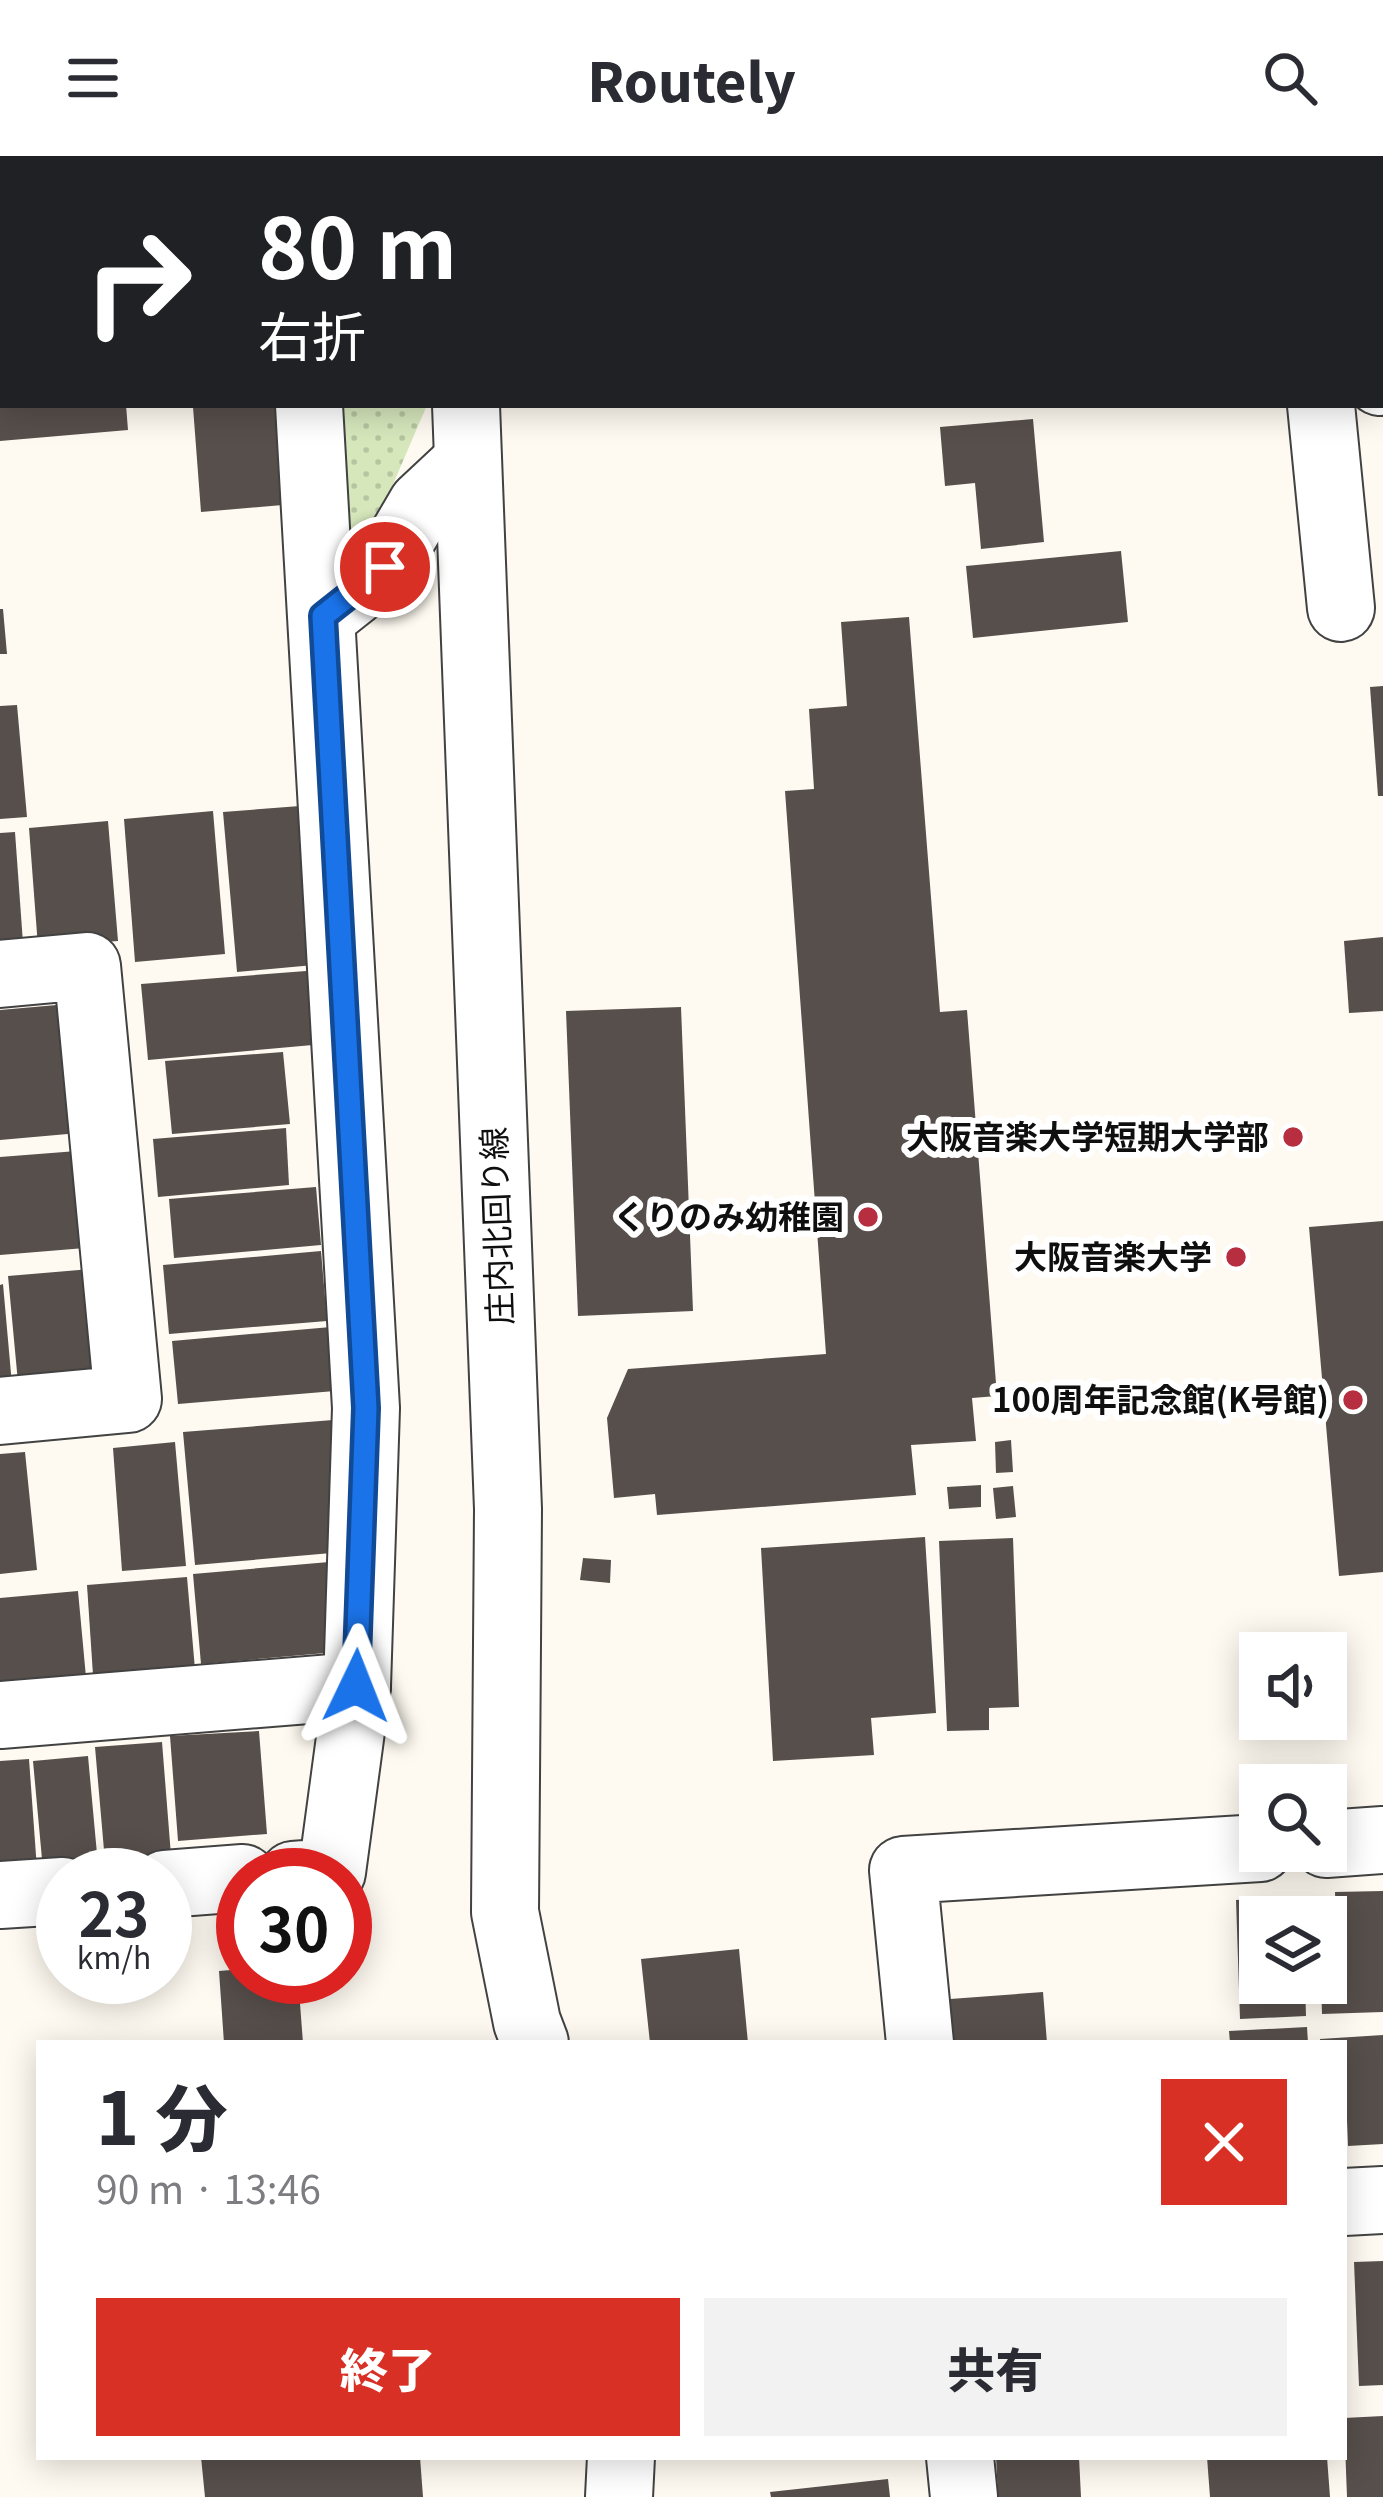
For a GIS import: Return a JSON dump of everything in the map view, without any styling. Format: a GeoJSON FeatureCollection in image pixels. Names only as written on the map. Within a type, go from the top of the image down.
{"type":"FeatureCollection","features":[{"type":"Feature","properties":{"kind":"street"},"geometry":{"type":"LineString","coordinates":[[309,408],[366,1408],[356,1686],[335,1848]]}},
{"type":"Feature","properties":{"kind":"street"},"geometry":{"type":"LineString","coordinates":[[1321,408],[1341,608]]}},
{"type":"Feature","properties":{"kind":"street"},"geometry":{"type":"LineString","coordinates":[[321,595],[385,567],[467,433]]}},
{"type":"Feature","properties":{"kind":"street","name":"庄内北回り線"},"geometry":{"type":"LineString","coordinates":[[467,433],[508,1508],[505,1912],[526,2022],[535,2040]]}},
{"type":"Feature","properties":{"kind":"street"},"geometry":{"type":"LineString","coordinates":[[0,974],[87,966],[128,1399],[0,1411]]}},
{"type":"Feature","properties":{"kind":"street"},"geometry":{"type":"LineString","coordinates":[[0,1715],[356,1686]]}},
{"type":"Feature","properties":{"kind":"street"},"geometry":{"type":"LineString","coordinates":[[1347,1843],[1383,1840]]}},
{"type":"Feature","properties":{"kind":"street"},"geometry":{"type":"LineString","coordinates":[[920,2040],[903,1870],[1239,1849]]}},
{"type":"Feature","properties":{"kind":"street"},"geometry":{"type":"LineString","coordinates":[[0,1895],[36,1893]]}},
{"type":"Feature","properties":{"kind":"street"},"geometry":{"type":"LineString","coordinates":[[1347,2202],[1383,2200]]}},
{"type":"Feature","properties":{"kind":"street"},"geometry":{"type":"LineString","coordinates":[[619,2497],[622,2460]]}},
{"type":"Feature","properties":{"kind":"street"},"geometry":{"type":"LineString","coordinates":[[960,2460],[964,2497]]}},
{"type":"Feature","properties":{"kind":"green space"},"geometry":{"type":"Polygon","coordinates":[[[336,408],[426,408],[367,545],[348,566],[336,408]]]}},
{"type":"Feature","properties":{"kind":"building"},"geometry":{"type":"Polygon","coordinates":[[[0,408],[126,408],[128,430],[0,441],[0,408]]]}},
{"type":"Feature","properties":{"kind":"building"},"geometry":{"type":"Polygon","coordinates":[[[193,408],[285,408],[294,504],[201,512],[193,408]]]}},
{"type":"Feature","properties":{"kind":"building"},"geometry":{"type":"Polygon","coordinates":[[[1033,419],[1044,542],[981,549],[975,483],[945,486],[940,427],[1033,419]]]}},
{"type":"Feature","properties":{"kind":"building"},"geometry":{"type":"Polygon","coordinates":[[[1121,551],[1128,622],[973,638],[966,566],[1121,551]]]}},
{"type":"Feature","properties":{"kind":"building"},"geometry":{"type":"Polygon","coordinates":[[[3,609],[7,654],[0,654],[3,609]]]}},
{"type":"Feature","properties":{"kind":"building"},"geometry":{"type":"Polygon","coordinates":[[[909,617],[940,1012],[967,1010],[997,1396],[972,1398],[976,1441],[911,1445],[916,1495],[657,1515],[655,1494],[614,1498],[607,1418],[628,1369],[826,1354],[785,791],[814,789],[809,709],[847,706],[841,622],[909,617]]]}},
{"type":"Feature","properties":{"kind":"building"},"geometry":{"type":"Polygon","coordinates":[[[1383,686],[1383,796],[1378,796],[1370,687],[1383,686]]]}},
{"type":"Feature","properties":{"kind":"building"},"geometry":{"type":"Polygon","coordinates":[[[17,705],[27,817],[0,819],[0,706],[17,705]]]}},
{"type":"Feature","properties":{"kind":"building"},"geometry":{"type":"Polygon","coordinates":[[[300,806],[314,965],[237,972],[223,812],[300,806]]]}},
{"type":"Feature","properties":{"kind":"building"},"geometry":{"type":"Polygon","coordinates":[[[213,811],[225,954],[135,962],[124,819],[213,811]]]}},
{"type":"Feature","properties":{"kind":"building"},"geometry":{"type":"Polygon","coordinates":[[[108,821],[118,941],[38,947],[29,828],[108,821]]]}},
{"type":"Feature","properties":{"kind":"building"},"geometry":{"type":"Polygon","coordinates":[[[15,832],[24,957],[0,959],[0,833],[15,832]]]}},
{"type":"Feature","properties":{"kind":"building"},"geometry":{"type":"Polygon","coordinates":[[[1383,937],[1383,1011],[1349,1013],[1344,941],[1383,937]]]}},
{"type":"Feature","properties":{"kind":"building"},"geometry":{"type":"Polygon","coordinates":[[[319,970],[324,1044],[148,1060],[141,984],[319,970]]]}},
{"type":"Feature","properties":{"kind":"building"},"geometry":{"type":"Polygon","coordinates":[[[68,1004],[79,1133],[0,1140],[0,1010],[68,1004]]]}},
{"type":"Feature","properties":{"kind":"building"},"geometry":{"type":"Polygon","coordinates":[[[681,1007],[693,1311],[578,1316],[566,1011],[681,1007]]]}},
{"type":"Feature","properties":{"kind":"building"},"geometry":{"type":"Polygon","coordinates":[[[283,1052],[290,1124],[172,1134],[165,1061],[283,1052]]]}},
{"type":"Feature","properties":{"kind":"building"},"geometry":{"type":"Polygon","coordinates":[[[286,1128],[289,1185],[158,1197],[153,1139],[286,1128]]]}},
{"type":"Feature","properties":{"kind":"building"},"geometry":{"type":"Polygon","coordinates":[[[77,1151],[85,1248],[0,1255],[0,1157],[77,1151]]]}},
{"type":"Feature","properties":{"kind":"building"},"geometry":{"type":"Polygon","coordinates":[[[316,1187],[321,1245],[174,1258],[169,1199],[316,1187]]]}},
{"type":"Feature","properties":{"kind":"building","name":"100周年記念館(K号館)"},"geometry":{"type":"Polygon","coordinates":[[[1383,1221],[1383,1572],[1339,1576],[1309,1227],[1383,1221]]]}},
{"type":"Feature","properties":{"kind":"building"},"geometry":{"type":"Polygon","coordinates":[[[321,1251],[327,1321],[169,1334],[163,1265],[321,1251]]]}},
{"type":"Feature","properties":{"kind":"building"},"geometry":{"type":"Polygon","coordinates":[[[91,1269],[100,1386],[19,1393],[8,1276],[91,1269]]]}},
{"type":"Feature","properties":{"kind":"building"},"geometry":{"type":"Polygon","coordinates":[[[0,1285],[13,1396],[0,1397],[0,1285]]]}},
{"type":"Feature","properties":{"kind":"building"},"geometry":{"type":"Polygon","coordinates":[[[331,1327],[335,1391],[178,1404],[172,1341],[331,1327]]]}},
{"type":"Feature","properties":{"kind":"building"},"geometry":{"type":"Polygon","coordinates":[[[333,1420],[343,1552],[195,1565],[183,1432],[333,1420]]]}},
{"type":"Feature","properties":{"kind":"building"},"geometry":{"type":"Polygon","coordinates":[[[1011,1440],[1013,1472],[996,1473],[995,1442],[1011,1440]]]}},
{"type":"Feature","properties":{"kind":"building"},"geometry":{"type":"Polygon","coordinates":[[[175,1442],[186,1566],[122,1571],[113,1448],[175,1442]]]}},
{"type":"Feature","properties":{"kind":"building"},"geometry":{"type":"Polygon","coordinates":[[[25,1452],[37,1570],[0,1574],[0,1454],[25,1452]]]}},
{"type":"Feature","properties":{"kind":"building"},"geometry":{"type":"Polygon","coordinates":[[[981,1485],[981,1507],[949,1509],[947,1487],[981,1485]]]}},
{"type":"Feature","properties":{"kind":"building"},"geometry":{"type":"Polygon","coordinates":[[[1013,1486],[1016,1517],[996,1519],[993,1488],[1013,1486]]]}},
{"type":"Feature","properties":{"kind":"building"},"geometry":{"type":"Polygon","coordinates":[[[925,1537],[936,1713],[871,1718],[874,1755],[773,1761],[761,1548],[925,1537]]]}},
{"type":"Feature","properties":{"kind":"building"},"geometry":{"type":"Polygon","coordinates":[[[1013,1538],[1019,1707],[989,1708],[989,1730],[947,1731],[939,1541],[1013,1538]]]}},
{"type":"Feature","properties":{"kind":"building"},"geometry":{"type":"Polygon","coordinates":[[[583,1558],[611,1560],[610,1583],[580,1580],[583,1558]]]}},
{"type":"Feature","properties":{"kind":"building"},"geometry":{"type":"Polygon","coordinates":[[[329,1562],[337,1652],[201,1664],[193,1574],[329,1562]]]}},
{"type":"Feature","properties":{"kind":"building"},"geometry":{"type":"Polygon","coordinates":[[[187,1577],[196,1681],[94,1690],[87,1585],[187,1577]]]}},
{"type":"Feature","properties":{"kind":"building"},"geometry":{"type":"Polygon","coordinates":[[[78,1591],[87,1688],[0,1696],[0,1598],[78,1591]]]}},
{"type":"Feature","properties":{"kind":"building"},"geometry":{"type":"Polygon","coordinates":[[[259,1731],[267,1834],[178,1841],[170,1736],[259,1731]]]}},
{"type":"Feature","properties":{"kind":"building"},"geometry":{"type":"Polygon","coordinates":[[[162,1742],[170,1848],[104,1848],[95,1747],[162,1742]]]}},
{"type":"Feature","properties":{"kind":"building"},"geometry":{"type":"Polygon","coordinates":[[[88,1756],[96,1848],[41,1848],[33,1761],[88,1756]]]}},
{"type":"Feature","properties":{"kind":"building"},"geometry":{"type":"Polygon","coordinates":[[[29,1759],[36,1869],[0,1872],[0,1761],[29,1759]]]}},
{"type":"Feature","properties":{"kind":"building"},"geometry":{"type":"Polygon","coordinates":[[[1383,1891],[1383,2012],[1322,2014],[1322,2004],[1347,2004],[1347,1896],[1335,1896],[1335,1892],[1383,1891]]]}},
{"type":"Feature","properties":{"kind":"building"},"geometry":{"type":"Polygon","coordinates":[[[1236,1900],[1239,1900],[1239,1989],[1236,1900]]]}},
{"type":"Feature","properties":{"kind":"building"},"geometry":{"type":"Polygon","coordinates":[[[739,1949],[748,2040],[650,2040],[641,1959],[739,1949]]]}},
{"type":"Feature","properties":{"kind":"building"},"geometry":{"type":"Polygon","coordinates":[[[1043,1992],[1047,2040],[953,2040],[950,1999],[1043,1992]]]}},
{"type":"Feature","properties":{"kind":"building"},"geometry":{"type":"Polygon","coordinates":[[[221,2004],[300,2004],[303,2040],[224,2040],[221,2004]]]}},
{"type":"Feature","properties":{"kind":"building"},"geometry":{"type":"Polygon","coordinates":[[[1239,2004],[1306,2004],[1306,2016],[1240,2019],[1239,2004]]]}},
{"type":"Feature","properties":{"kind":"building"},"geometry":{"type":"Polygon","coordinates":[[[1307,2027],[1308,2040],[1230,2040],[1229,2031],[1307,2027]]]}},
{"type":"Feature","properties":{"kind":"building"},"geometry":{"type":"Polygon","coordinates":[[[1383,2035],[1383,2144],[1348,2146],[1347,2040],[1320,2039],[1383,2035]]]}},
{"type":"Feature","properties":{"kind":"building"},"geometry":{"type":"Polygon","coordinates":[[[1383,2261],[1383,2385],[1359,2386],[1354,2262],[1383,2261]]]}},
{"type":"Feature","properties":{"kind":"building"},"geometry":{"type":"Polygon","coordinates":[[[1383,2416],[1383,2497],[1347,2497],[1347,2418],[1383,2416]]]}},
{"type":"Feature","properties":{"kind":"building"},"geometry":{"type":"Polygon","coordinates":[[[201,2460],[420,2460],[423,2497],[205,2497],[201,2460]]]}},
{"type":"Feature","properties":{"kind":"building"},"geometry":{"type":"Polygon","coordinates":[[[996,2460],[1079,2460],[1081,2497],[998,2497],[996,2460]]]}},
{"type":"Feature","properties":{"kind":"building"},"geometry":{"type":"Polygon","coordinates":[[[1207,2460],[1327,2460],[1330,2497],[1210,2497],[1207,2460]]]}},
{"type":"Feature","properties":{"kind":"building"},"geometry":{"type":"Polygon","coordinates":[[[888,2479],[890,2497],[771,2497],[770,2492],[888,2479]]]}},
{"type":"Feature","properties":{"kind":"place","name":"大阪音楽大学短期大学部"},"geometry":{"type":"Point","coordinates":[1293,1137]}},
{"type":"Feature","properties":{"kind":"place","name":"くりのみ幼稚園"},"geometry":{"type":"Point","coordinates":[868,1217]}},
{"type":"Feature","properties":{"kind":"place","name":"大阪音楽大学"},"geometry":{"type":"Point","coordinates":[1236,1257]}},
{"type":"Feature","properties":{"kind":"place","name":"100周年記念館(K号館)"},"geometry":{"type":"Point","coordinates":[1353,1400]}},
{"type":"Feature","properties":{"kind":"route"},"geometry":{"type":"LineString","coordinates":[[356,1686],[366,1408],[323,616],[385,567]]}}]}
